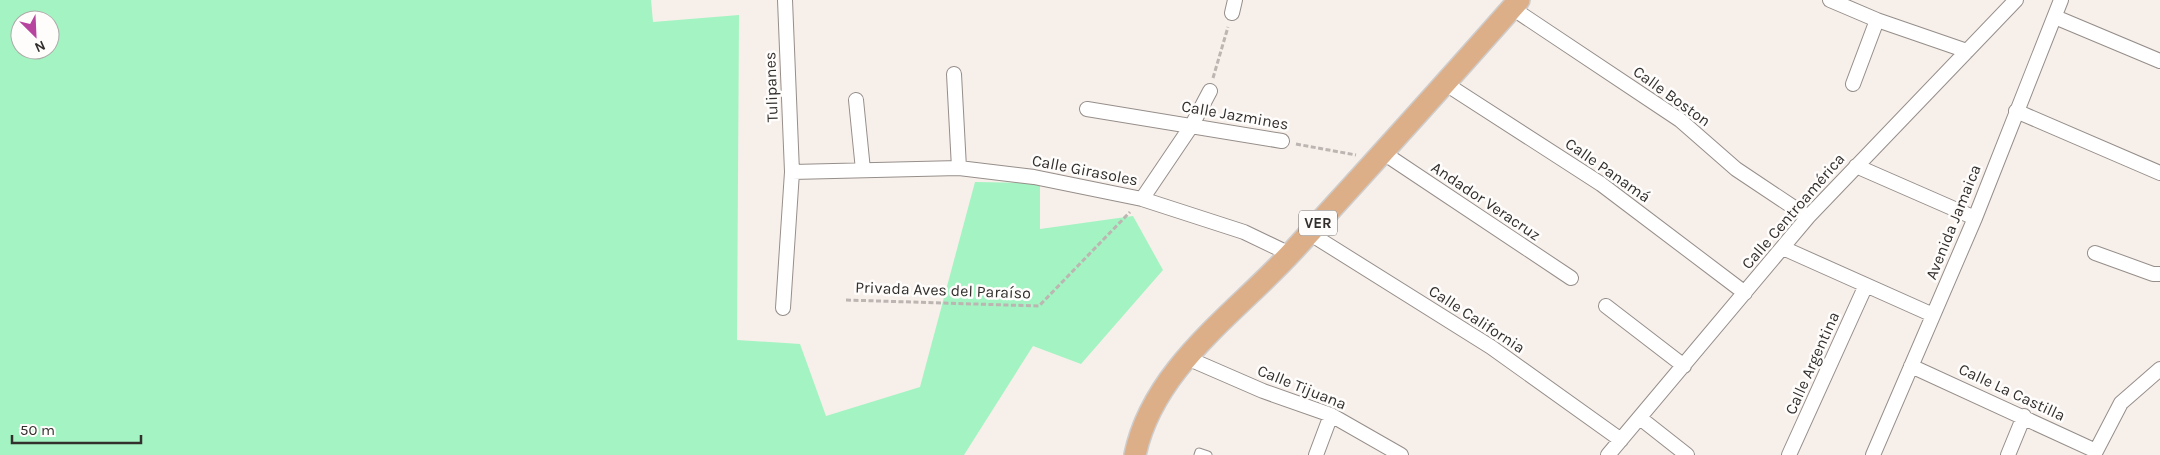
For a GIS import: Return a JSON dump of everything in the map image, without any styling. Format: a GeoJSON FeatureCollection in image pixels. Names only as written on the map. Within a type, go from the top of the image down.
{"type":"FeatureCollection","features":[{"type":"Feature","properties":{"kind":"main road","name":"VER"},"geometry":{"type":"LineString","coordinates":[[1137,446],[1158,396],[1187,358],[1290,254],[1446,84],[1516,4]]}},
{"type":"Feature","properties":{"kind":"street","name":"Tulipanes"},"geometry":{"type":"LineString","coordinates":[[783,308],[792,172],[786,0]]}},
{"type":"Feature","properties":{"kind":"street"},"geometry":{"type":"LineString","coordinates":[[1830,0],[1876,20],[1966,51]]}},
{"type":"Feature","properties":{"kind":"street","name":"Calle Centroamérica"},"geometry":{"type":"LineString","coordinates":[[1608,455],[1808,218],[2016,0]]}},
{"type":"Feature","properties":{"kind":"street","name":"Avenida Jamaica"},"geometry":{"type":"LineString","coordinates":[[1873,455],[1975,218],[2061,0]]}},
{"type":"Feature","properties":{"kind":"street","name":"Calle Boston"},"geometry":{"type":"LineString","coordinates":[[1516,4],[1680,120],[1736,169],[1808,218]]}},
{"type":"Feature","properties":{"kind":"street"},"geometry":{"type":"LineString","coordinates":[[2054,17],[2160,61]]}},
{"type":"Feature","properties":{"kind":"street"},"geometry":{"type":"LineString","coordinates":[[1853,84],[1876,20]]}},
{"type":"Feature","properties":{"kind":"street"},"geometry":{"type":"LineString","coordinates":[[954,74],[959,168]]}},
{"type":"Feature","properties":{"kind":"street","name":"Calle Panamá"},"geometry":{"type":"LineString","coordinates":[[1446,84],[1600,184],[1745,293]]}},
{"type":"Feature","properties":{"kind":"street"},"geometry":{"type":"LineString","coordinates":[[1142,199],[1192,125],[1210,91]]}},
{"type":"Feature","properties":{"kind":"street"},"geometry":{"type":"LineString","coordinates":[[856,100],[863,170]]}},
{"type":"Feature","properties":{"kind":"street","name":"Calle Jazmines"},"geometry":{"type":"LineString","coordinates":[[1087,109],[1282,141]]}},
{"type":"Feature","properties":{"kind":"street"},"geometry":{"type":"LineString","coordinates":[[2016,111],[2160,173]]}},
{"type":"Feature","properties":{"kind":"street","name":"Andador Veracruz"},"geometry":{"type":"LineString","coordinates":[[1379,155],[1571,278]]}},
{"type":"Feature","properties":{"kind":"street"},"geometry":{"type":"LineString","coordinates":[[1856,166],[1975,218]]}},
{"type":"Feature","properties":{"kind":"street","name":"Calle Girasoles"},"geometry":{"type":"LineString","coordinates":[[792,172],[959,168],[1034,177],[1142,199],[1244,232],[1290,254]]}},
{"type":"Feature","properties":{"kind":"street","name":"Calle California"},"geometry":{"type":"LineString","coordinates":[[1309,233],[1491,347],[1621,440]]}},
{"type":"Feature","properties":{"kind":"street"},"geometry":{"type":"LineString","coordinates":[[1783,248],[1933,315]]}},
{"type":"Feature","properties":{"kind":"street"},"geometry":{"type":"LineString","coordinates":[[2095,254],[2153,274],[2160,274]]}},
{"type":"Feature","properties":{"kind":"street","name":"Calle Argentina"},"geometry":{"type":"LineString","coordinates":[[1790,455],[1866,285]]}},
{"type":"Feature","properties":{"kind":"street"},"geometry":{"type":"LineString","coordinates":[[1606,306],[1684,366]]}},
{"type":"Feature","properties":{"kind":"street","name":"Calle Tijuana"},"geometry":{"type":"LineString","coordinates":[[1187,358],[1263,391],[1331,415],[1401,455]]}},
{"type":"Feature","properties":{"kind":"street","name":"Calle La Castilla"},"geometry":{"type":"LineString","coordinates":[[1911,366],[2024,416],[2096,451],[2121,403],[2160,369]]}},
{"type":"Feature","properties":{"kind":"street"},"geometry":{"type":"LineString","coordinates":[[1316,455],[1331,415]]}},
{"type":"Feature","properties":{"kind":"street"},"geometry":{"type":"LineString","coordinates":[[2008,455],[2024,416]]}},
{"type":"Feature","properties":{"kind":"street"},"geometry":{"type":"LineString","coordinates":[[1640,418],[1686,455]]}},
{"type":"Feature","properties":{"kind":"street"},"geometry":{"type":"LineString","coordinates":[[1126,455],[1137,446]]}},
{"type":"Feature","properties":{"kind":"lane"},"geometry":{"type":"LineString","coordinates":[[1198,455],[1200,452],[1208,455]]}},
{"type":"Feature","properties":{"kind":"path"},"geometry":{"type":"LineString","coordinates":[[1210,91],[1234,7]]}},
{"type":"Feature","properties":{"kind":"path","name":"Calle Jazmines"},"geometry":{"type":"LineString","coordinates":[[1282,141],[1379,155]]}},
{"type":"Feature","properties":{"kind":"path","name":"Privada Aves del Paraíso"},"geometry":{"type":"LineString","coordinates":[[846,300],[1039,306],[1142,199]]}},
{"type":"Feature","properties":{"kind":"green space"},"geometry":{"type":"Polygon","coordinates":[[[0,0],[651,0],[653,22],[739,15],[737,340],[800,344],[826,416],[920,387],[975,182],[1040,183],[1040,229],[1133,216],[1163,270],[1081,364],[1033,346],[964,455],[0,455],[0,0]]]}}]}
